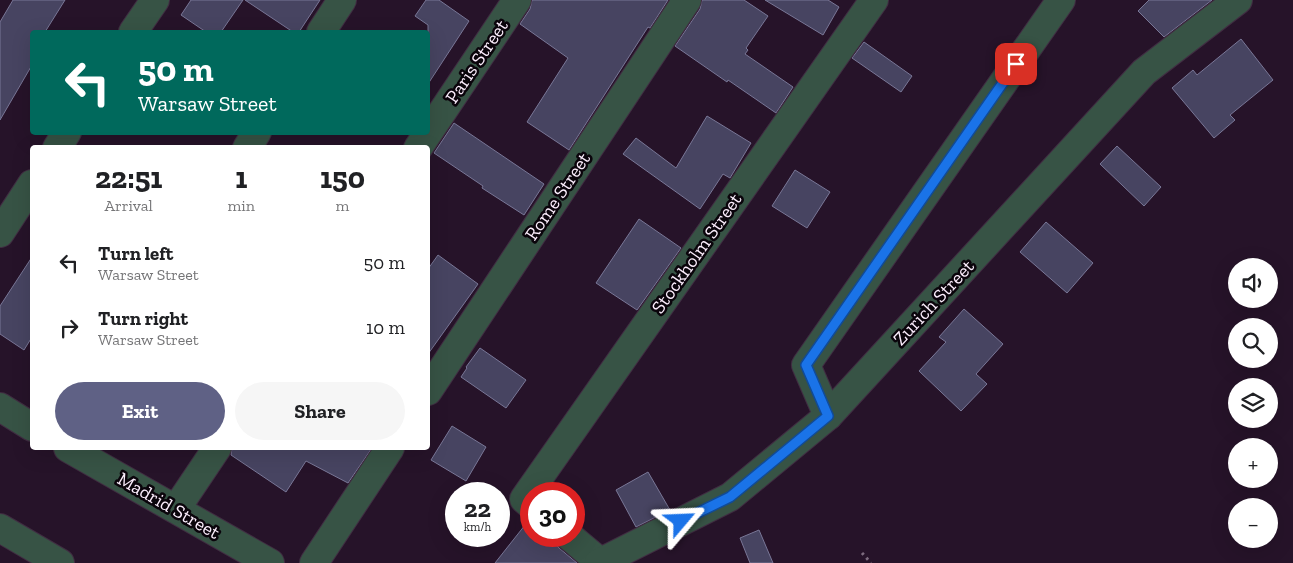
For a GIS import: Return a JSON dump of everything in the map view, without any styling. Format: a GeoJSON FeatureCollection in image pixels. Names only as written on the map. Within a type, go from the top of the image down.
{"type":"FeatureCollection","features":[{"type":"Feature","properties":{"kind":"street"},"geometry":{"type":"LineString","coordinates":[[134,30],[155,0]]}},
{"type":"Feature","properties":{"kind":"street"},"geometry":{"type":"LineString","coordinates":[[322,30],[342,0]]}},
{"type":"Feature","properties":{"kind":"street","name":"Paris Street"},"geometry":{"type":"LineString","coordinates":[[430,130],[517,0]]}},
{"type":"Feature","properties":{"kind":"street","name":"Rome Street"},"geometry":{"type":"LineString","coordinates":[[430,389],[687,0]]}},
{"type":"Feature","properties":{"kind":"street","name":"Stockholm Street"},"geometry":{"type":"LineString","coordinates":[[536,482],[874,0]]}},
{"type":"Feature","properties":{"kind":"street"},"geometry":{"type":"LineString","coordinates":[[828,416],[806,365],[1061,0]]}},
{"type":"Feature","properties":{"kind":"street","name":"Zurich Street"},"geometry":{"type":"LineString","coordinates":[[599,562],[730,497],[828,416],[1144,72],[1238,0]]}},
{"type":"Feature","properties":{"kind":"street"},"geometry":{"type":"LineString","coordinates":[[0,233],[30,187]]}},
{"type":"Feature","properties":{"kind":"street"},"geometry":{"type":"LineString","coordinates":[[0,407],[30,426]]}},
{"type":"Feature","properties":{"kind":"street","name":"Madrid Street"},"geometry":{"type":"LineString","coordinates":[[72,450],[270,563]]}},
{"type":"Feature","properties":{"kind":"street"},"geometry":{"type":"LineString","coordinates":[[176,509],[216,450]]}},
{"type":"Feature","properties":{"kind":"street"},"geometry":{"type":"LineString","coordinates":[[314,563],[389,450]]}},
{"type":"Feature","properties":{"kind":"street"},"geometry":{"type":"LineString","coordinates":[[0,528],[30,556],[60,563]]}},
{"type":"Feature","properties":{"kind":"street"},"geometry":{"type":"LineString","coordinates":[[582,547],[599,562]]}},
{"type":"Feature","properties":{"kind":"path"},"geometry":{"type":"LineString","coordinates":[[862,554],[871,563]]}},
{"type":"Feature","properties":{"kind":"building"},"geometry":{"type":"Polygon","coordinates":[[[13,0],[65,0],[46,30],[30,30],[30,68],[0,120],[0,22],[13,0]]]}},
{"type":"Feature","properties":{"kind":"building"},"geometry":{"type":"Polygon","coordinates":[[[191,0],[243,0],[222,30],[203,30],[181,15],[191,0]]]}},
{"type":"Feature","properties":{"kind":"building"},"geometry":{"type":"Polygon","coordinates":[[[245,0],[320,0],[300,30],[290,30],[245,0]]]}},
{"type":"Feature","properties":{"kind":"building"},"geometry":{"type":"Polygon","coordinates":[[[426,0],[439,0],[469,21],[430,81],[430,30],[428,30],[428,25],[415,16],[426,0]]]}},
{"type":"Feature","properties":{"kind":"building"},"geometry":{"type":"Polygon","coordinates":[[[532,0],[668,0],[650,28],[648,27],[569,150],[527,122],[568,58],[520,24],[530,9],[532,0]]]}},
{"type":"Feature","properties":{"kind":"building"},"geometry":{"type":"Polygon","coordinates":[[[702,0],[744,0],[768,16],[746,48],[748,50],[745,54],[793,87],[776,113],[675,46],[700,9],[702,0]]]}},
{"type":"Feature","properties":{"kind":"building"},"geometry":{"type":"Polygon","coordinates":[[[765,0],[828,0],[839,7],[823,35],[765,0]]]}},
{"type":"Feature","properties":{"kind":"building"},"geometry":{"type":"Polygon","coordinates":[[[1149,0],[1212,0],[1164,37],[1138,11],[1149,0]]]}},
{"type":"Feature","properties":{"kind":"building"},"geometry":{"type":"Polygon","coordinates":[[[1241,39],[1273,80],[1230,115],[1235,120],[1214,138],[1172,88],[1193,70],[1197,75],[1241,39]]]}},
{"type":"Feature","properties":{"kind":"building"},"geometry":{"type":"Polygon","coordinates":[[[864,42],[912,76],[901,92],[852,58],[864,42]]]}},
{"type":"Feature","properties":{"kind":"building"},"geometry":{"type":"Polygon","coordinates":[[[707,116],[751,143],[730,178],[723,174],[700,209],[623,154],[636,138],[676,168],[707,116]]]}},
{"type":"Feature","properties":{"kind":"building"},"geometry":{"type":"Polygon","coordinates":[[[454,123],[544,184],[524,215],[482,188],[483,186],[434,153],[454,123]]]}},
{"type":"Feature","properties":{"kind":"building"},"geometry":{"type":"Polygon","coordinates":[[[1117,146],[1161,187],[1144,206],[1100,164],[1117,146]]]}},
{"type":"Feature","properties":{"kind":"building"},"geometry":{"type":"Polygon","coordinates":[[[795,170],[830,192],[807,228],[772,206],[795,170]]]}},
{"type":"Feature","properties":{"kind":"building"},"geometry":{"type":"Polygon","coordinates":[[[639,219],[681,248],[637,310],[596,283],[639,219]]]}},
{"type":"Feature","properties":{"kind":"building"},"geometry":{"type":"Polygon","coordinates":[[[1046,222],[1093,263],[1067,293],[1020,252],[1046,222]]]}},
{"type":"Feature","properties":{"kind":"building"},"geometry":{"type":"Polygon","coordinates":[[[438,255],[478,284],[430,351],[430,266],[438,255]]]}},
{"type":"Feature","properties":{"kind":"building"},"geometry":{"type":"Polygon","coordinates":[[[30,260],[30,340],[24,350],[0,334],[0,306],[30,260]]]}},
{"type":"Feature","properties":{"kind":"building"},"geometry":{"type":"Polygon","coordinates":[[[964,309],[1003,344],[976,374],[987,384],[961,411],[919,371],[946,342],[939,337],[964,309]]]}},
{"type":"Feature","properties":{"kind":"building"},"geometry":{"type":"Polygon","coordinates":[[[480,348],[526,380],[506,408],[461,377],[480,348]]]}},
{"type":"Feature","properties":{"kind":"building"},"geometry":{"type":"Polygon","coordinates":[[[452,426],[486,447],[466,481],[431,460],[452,426]]]}},
{"type":"Feature","properties":{"kind":"building"},"geometry":{"type":"Polygon","coordinates":[[[232,450],[371,450],[348,483],[306,461],[286,492],[231,455],[232,450]]]}},
{"type":"Feature","properties":{"kind":"building"},"geometry":{"type":"Polygon","coordinates":[[[648,472],[670,510],[636,527],[616,490],[648,472]]]}},
{"type":"Feature","properties":{"kind":"building"},"geometry":{"type":"Polygon","coordinates":[[[759,530],[773,563],[750,563],[740,538],[759,530]]]}},
{"type":"Feature","properties":{"kind":"building"},"geometry":{"type":"Polygon","coordinates":[[[520,531],[520,547],[558,547],[577,563],[495,563],[508,547],[510,547],[510,544],[520,531]]]}},
{"type":"Feature","properties":{"kind":"route"},"geometry":{"type":"LineString","coordinates":[[681,521],[730,497],[828,416],[806,365],[1016,64]]}}]}
